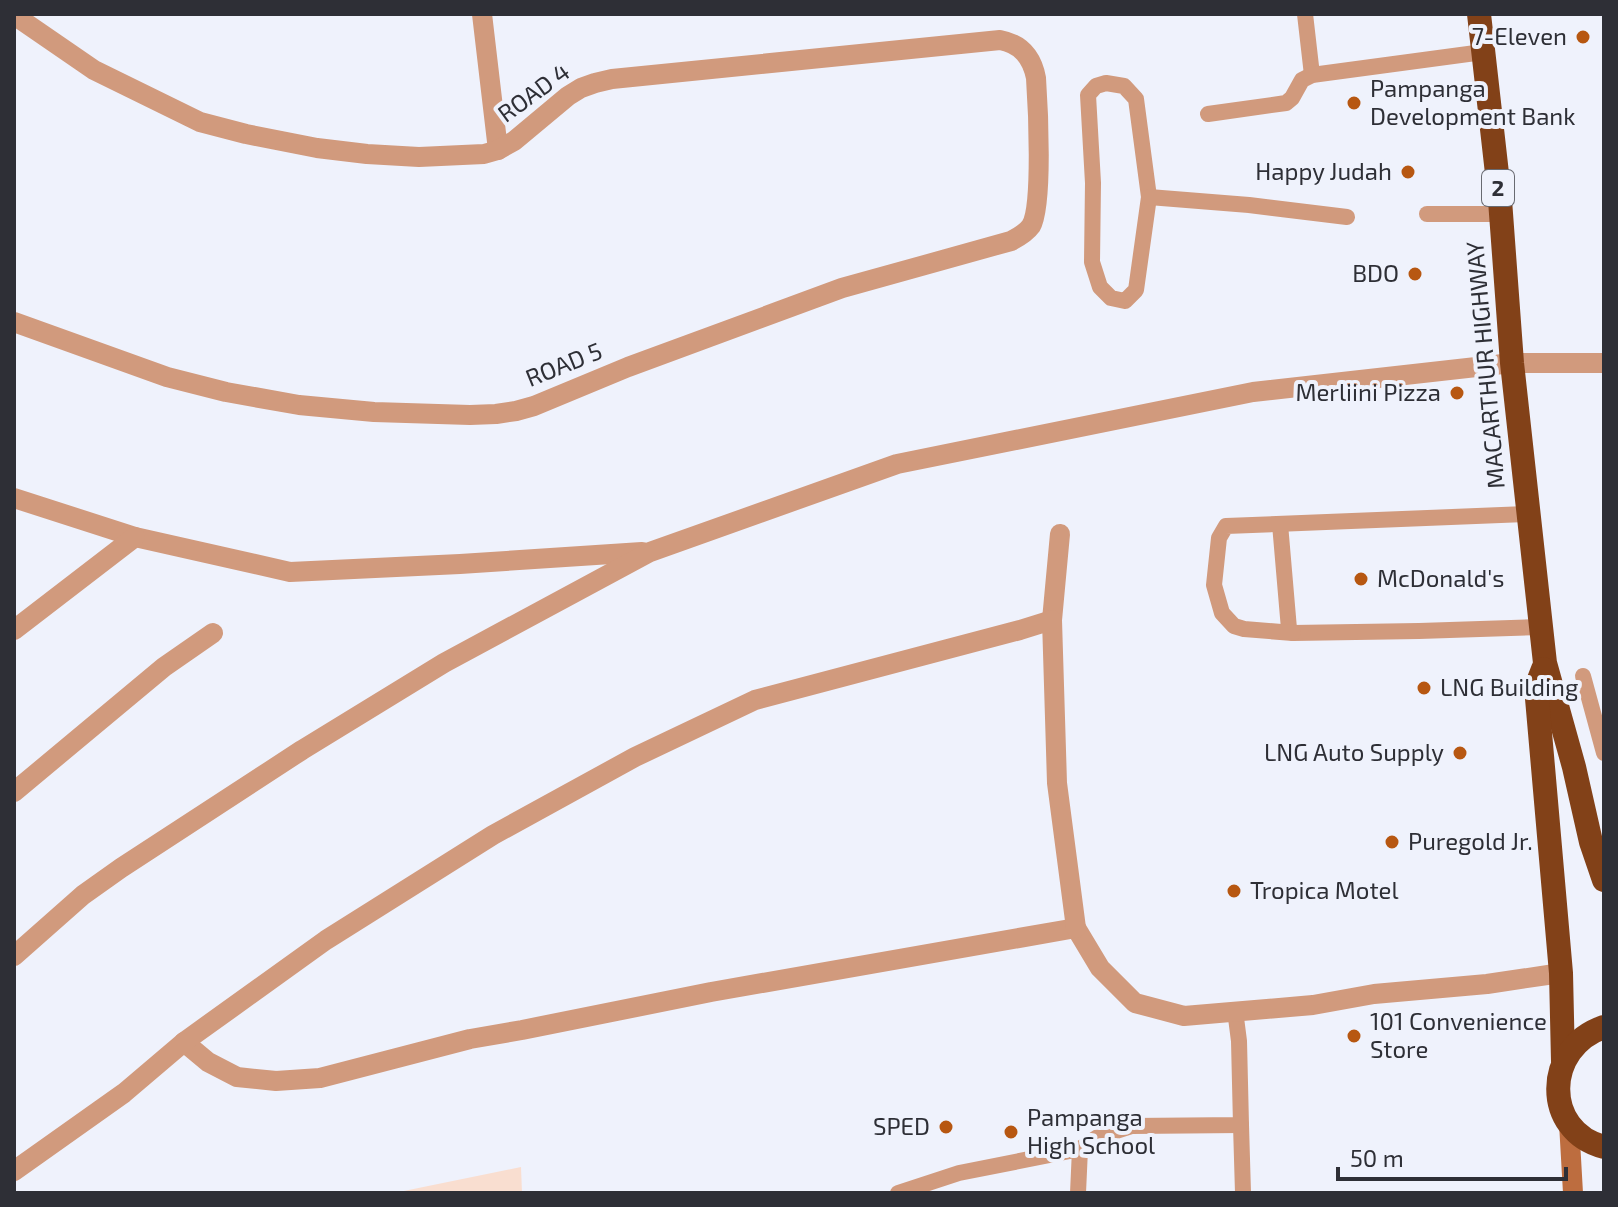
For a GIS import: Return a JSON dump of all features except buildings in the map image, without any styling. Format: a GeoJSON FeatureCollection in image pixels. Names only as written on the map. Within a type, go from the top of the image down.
{"type":"FeatureCollection","features":[{"type":"Feature","properties":{"kind":"highway","name":"MACARTHUR HIGHWAY"},"geometry":{"type":"LineString","coordinates":[[1479,14],[1501,214],[1512,363],[1545,663],[1598,840],[1603,873]]}},
{"type":"Feature","properties":{"kind":"highway","name":"MACARTHUR HIGHWAY"},"geometry":{"type":"LineString","coordinates":[[1545,663],[1536,687],[1561,973],[1563,1061],[1558,1076],[1558,1092],[1561,1108],[1569,1123]]}},
{"type":"Feature","properties":{"kind":"highway"},"geometry":{"type":"LineString","coordinates":[[1563,1061],[1575,1043],[1591,1031],[1604,1027]]}},
{"type":"Feature","properties":{"kind":"highway"},"geometry":{"type":"LineString","coordinates":[[1569,1123],[1587,1140],[1604,1147]]}},
{"type":"Feature","properties":{"kind":"main road"},"geometry":{"type":"LineString","coordinates":[[1569,1123],[1573,1193]]}},
{"type":"Feature","properties":{"kind":"street"},"geometry":{"type":"LineString","coordinates":[[482,14],[498,150]]}},
{"type":"Feature","properties":{"kind":"street","name":"ROAD 4"},"geometry":{"type":"LineString","coordinates":[[14,15],[94,70],[200,122],[317,148],[367,154],[431,157],[484,154],[498,150],[528,131],[568,96],[595,83],[627,77],[1000,40],[1019,47],[1033,65],[1038,136]]}},
{"type":"Feature","properties":{"kind":"street","name":"ROAD 5"},"geometry":{"type":"LineString","coordinates":[[14,322],[167,377],[226,392],[299,405],[374,412],[470,415],[516,411],[842,288],[1022,235],[1030,227],[1038,201],[1038,136]]}},
{"type":"Feature","properties":{"kind":"street"},"geometry":{"type":"LineString","coordinates":[[14,956],[73,903],[121,868],[302,750],[444,663],[650,552],[897,464],[1253,392],[1512,363],[1604,363]]}},
{"type":"Feature","properties":{"kind":"street"},"geometry":{"type":"LineString","coordinates":[[14,498],[135,537],[290,572],[650,552]]}},
{"type":"Feature","properties":{"kind":"street"},"geometry":{"type":"LineString","coordinates":[[1060,534],[1052,620],[1057,783],[1076,928],[1100,968],[1135,1003],[1184,1016],[1313,1005],[1374,994],[1487,984],[1561,973]]}},
{"type":"Feature","properties":{"kind":"street"},"geometry":{"type":"LineString","coordinates":[[14,630],[135,537]]}},
{"type":"Feature","properties":{"kind":"street"},"geometry":{"type":"LineString","coordinates":[[14,1171],[124,1093],[184,1042],[326,940],[493,835],[635,757],[755,700],[1052,620]]}},
{"type":"Feature","properties":{"kind":"street"},"geometry":{"type":"LineString","coordinates":[[14,792],[164,667],[213,633]]}},
{"type":"Feature","properties":{"kind":"street"},"geometry":{"type":"LineString","coordinates":[[184,1042],[208,1062],[237,1077],[276,1081],[320,1078],[470,1039],[711,992],[1076,928]]}},
{"type":"Feature","properties":{"kind":"lane"},"geometry":{"type":"LineString","coordinates":[[1305,14],[1312,75]]}},
{"type":"Feature","properties":{"kind":"lane"},"geometry":{"type":"LineString","coordinates":[[1208,114],[1286,103],[1302,80],[1312,75],[1483,52]]}},
{"type":"Feature","properties":{"kind":"lane"},"geometry":{"type":"LineString","coordinates":[[1106,83],[1124,86],[1136,99],[1149,197],[1136,290],[1125,301],[1111,298],[1100,287],[1092,262],[1093,183],[1088,95],[1096,86],[1106,83]]}},
{"type":"Feature","properties":{"kind":"lane"},"geometry":{"type":"LineString","coordinates":[[1149,197],[1347,217]]}},
{"type":"Feature","properties":{"kind":"lane"},"geometry":{"type":"LineString","coordinates":[[1427,214],[1501,214]]}},
{"type":"Feature","properties":{"kind":"lane"},"geometry":{"type":"LineString","coordinates":[[1528,514],[1226,526],[1219,538],[1214,585],[1222,613],[1234,626],[1244,629],[1293,633],[1540,627]]}},
{"type":"Feature","properties":{"kind":"lane"},"geometry":{"type":"LineString","coordinates":[[1280,524],[1289,629],[1293,633]]}},
{"type":"Feature","properties":{"kind":"lane"},"geometry":{"type":"LineString","coordinates":[[1583,676],[1604,753]]}},
{"type":"Feature","properties":{"kind":"lane"},"geometry":{"type":"LineString","coordinates":[[1235,1010],[1239,1041],[1243,1193]]}},
{"type":"Feature","properties":{"kind":"lane"},"geometry":{"type":"LineString","coordinates":[[898,1193],[959,1173],[1080,1149],[1098,1137],[1132,1126],[1241,1125]]}},
{"type":"Feature","properties":{"kind":"lane"},"geometry":{"type":"LineString","coordinates":[[1078,1193],[1080,1149]]}},
{"type":"Feature","properties":{"kind":"shaded area"},"geometry":{"type":"Polygon","coordinates":[[[521,1167],[522,1193],[394,1193],[521,1167]]]}},
{"type":"Feature","properties":{"kind":"place","name":"7-Eleven"},"geometry":{"type":"Point","coordinates":[1583,37]}},
{"type":"Feature","properties":{"kind":"place","name":"Pampanga Development Bank"},"geometry":{"type":"Point","coordinates":[1354,103]}},
{"type":"Feature","properties":{"kind":"place","name":"Happy Judah"},"geometry":{"type":"Point","coordinates":[1408,172]}},
{"type":"Feature","properties":{"kind":"place","name":"BDO"},"geometry":{"type":"Point","coordinates":[1415,274]}},
{"type":"Feature","properties":{"kind":"place","name":"Merliini Pizza"},"geometry":{"type":"Point","coordinates":[1457,393]}},
{"type":"Feature","properties":{"kind":"place","name":"McDonald's"},"geometry":{"type":"Point","coordinates":[1361,579]}},
{"type":"Feature","properties":{"kind":"place","name":"LNG Building"},"geometry":{"type":"Point","coordinates":[1424,688]}},
{"type":"Feature","properties":{"kind":"place","name":"LNG Auto Supply"},"geometry":{"type":"Point","coordinates":[1460,753]}},
{"type":"Feature","properties":{"kind":"place","name":"Puregold Jr."},"geometry":{"type":"Point","coordinates":[1392,842]}},
{"type":"Feature","properties":{"kind":"place","name":"Tropica Motel"},"geometry":{"type":"Point","coordinates":[1234,891]}},
{"type":"Feature","properties":{"kind":"place","name":"101 Convenience Store"},"geometry":{"type":"Point","coordinates":[1354,1036]}},
{"type":"Feature","properties":{"kind":"place","name":"SPED"},"geometry":{"type":"Point","coordinates":[946,1127]}},
{"type":"Feature","properties":{"kind":"place","name":"Pampanga High School"},"geometry":{"type":"Point","coordinates":[1011,1132]}}]}
